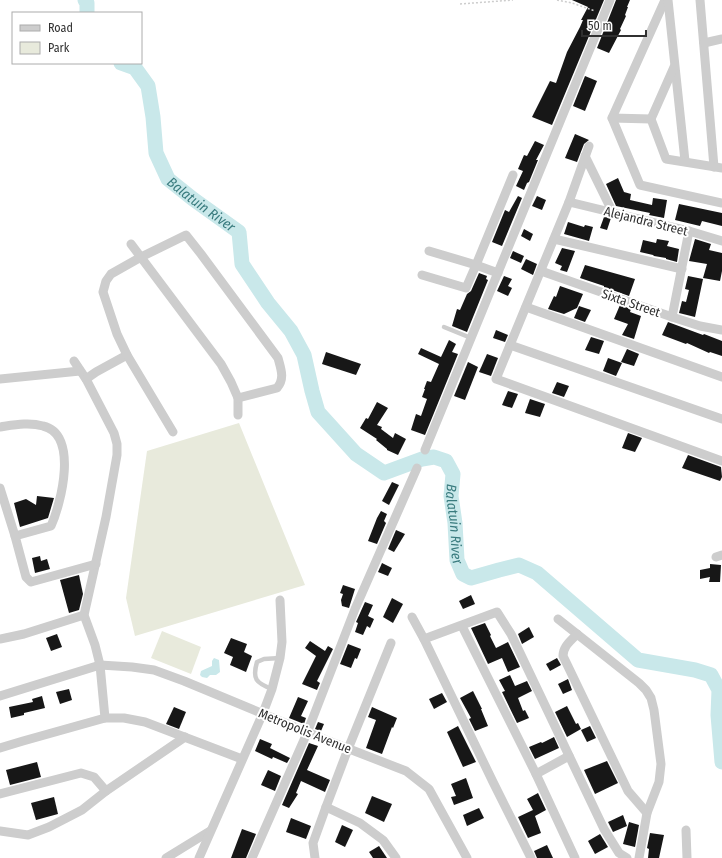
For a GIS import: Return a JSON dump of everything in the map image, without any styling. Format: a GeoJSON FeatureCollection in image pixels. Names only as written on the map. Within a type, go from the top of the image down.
{"type":"FeatureCollection","features":[{"type":"Feature","properties":{"kind":"street"},"geometry":{"type":"LineString","coordinates":[[425,450],[610,0]]}},
{"type":"Feature","properties":{"kind":"street"},"geometry":{"type":"LineString","coordinates":[[665,0],[612,118],[640,185],[722,203]]}},
{"type":"Feature","properties":{"kind":"street"},"geometry":{"type":"LineString","coordinates":[[668,0],[685,161]]}},
{"type":"Feature","properties":{"kind":"street"},"geometry":{"type":"LineString","coordinates":[[674,66],[651,119],[666,159],[718,167],[700,0]]}},
{"type":"Feature","properties":{"kind":"street"},"geometry":{"type":"LineString","coordinates":[[704,43],[722,39]]}},
{"type":"Feature","properties":{"kind":"street"},"geometry":{"type":"LineString","coordinates":[[612,118],[651,119]]}},
{"type":"Feature","properties":{"kind":"street"},"geometry":{"type":"LineString","coordinates":[[589,146],[569,202],[496,379],[722,461]]}},
{"type":"Feature","properties":{"kind":"street"},"geometry":{"type":"LineString","coordinates":[[585,156],[613,213]]}},
{"type":"Feature","properties":{"kind":"street"},"geometry":{"type":"LineString","coordinates":[[422,275],[466,288],[513,175]]}},
{"type":"Feature","properties":{"kind":"street","name":"Alejandra Street"},"geometry":{"type":"LineString","coordinates":[[569,202],[689,231],[722,241]]}},
{"type":"Feature","properties":{"kind":"street"},"geometry":{"type":"LineString","coordinates":[[672,317],[689,231]]}},
{"type":"Feature","properties":{"kind":"street"},"geometry":{"type":"LineString","coordinates":[[173,432],[127,355],[117,334],[103,292],[111,274],[141,257],[186,236],[278,358],[282,371],[282,378],[277,388],[238,398]]}},
{"type":"Feature","properties":{"kind":"street"},"geometry":{"type":"LineString","coordinates":[[554,239],[682,269]]}},
{"type":"Feature","properties":{"kind":"street"},"geometry":{"type":"LineString","coordinates":[[131,244],[221,364],[238,398],[238,415]]}},
{"type":"Feature","properties":{"kind":"street"},"geometry":{"type":"LineString","coordinates":[[429,251],[498,273]]}},
{"type":"Feature","properties":{"kind":"street","name":"Sixta Street"},"geometry":{"type":"LineString","coordinates":[[541,271],[672,317],[700,326],[722,330]]}},
{"type":"Feature","properties":{"kind":"street"},"geometry":{"type":"LineString","coordinates":[[526,307],[722,377]]}},
{"type":"Feature","properties":{"kind":"street"},"geometry":{"type":"LineString","coordinates":[[510,345],[722,419]]}},
{"type":"Feature","properties":{"kind":"street"},"geometry":{"type":"LineString","coordinates":[[86,379],[127,355]]}},
{"type":"Feature","properties":{"kind":"street"},"geometry":{"type":"LineString","coordinates":[[74,361],[86,379],[114,433],[117,450],[106,517],[84,616],[95,645],[100,665],[105,718]]}},
{"type":"Feature","properties":{"kind":"street"},"geometry":{"type":"LineString","coordinates":[[0,379],[80,371]]}},
{"type":"Feature","properties":{"kind":"street"},"geometry":{"type":"LineString","coordinates":[[0,427],[20,424],[44,426],[56,433],[64,449],[65,477],[57,514],[52,526],[15,536]]}},
{"type":"Feature","properties":{"kind":"street"},"geometry":{"type":"LineString","coordinates":[[252,858],[307,733],[355,609],[417,468]]}},
{"type":"Feature","properties":{"kind":"street"},"geometry":{"type":"LineString","coordinates":[[0,488],[26,577],[31,582],[96,564]]}},
{"type":"Feature","properties":{"kind":"street"},"geometry":{"type":"LineString","coordinates":[[199,858],[263,713],[272,689],[280,658],[282,642],[280,600]]}},
{"type":"Feature","properties":{"kind":"street"},"geometry":{"type":"LineString","coordinates":[[424,639],[498,612],[511,634],[604,829],[619,853],[628,858]]}},
{"type":"Feature","properties":{"kind":"street"},"geometry":{"type":"LineString","coordinates":[[0,639],[24,634],[84,616]]}},
{"type":"Feature","properties":{"kind":"street"},"geometry":{"type":"LineString","coordinates":[[412,617],[531,858]]}},
{"type":"Feature","properties":{"kind":"street"},"geometry":{"type":"LineString","coordinates":[[558,619],[639,682],[651,698],[661,764],[659,782],[647,813],[639,858]]}},
{"type":"Feature","properties":{"kind":"street"},"geometry":{"type":"LineString","coordinates":[[462,626],[536,774],[575,858]]}},
{"type":"Feature","properties":{"kind":"street"},"geometry":{"type":"LineString","coordinates":[[577,634],[564,649],[563,656],[628,791],[647,813]]}},
{"type":"Feature","properties":{"kind":"street"},"geometry":{"type":"LineString","coordinates":[[316,858],[313,843],[348,749],[391,643]]}},
{"type":"Feature","properties":{"kind":"street"},"geometry":{"type":"LineString","coordinates":[[0,696],[100,665]]}},
{"type":"Feature","properties":{"kind":"street","name":"Metropolis Avenue"},"geometry":{"type":"LineString","coordinates":[[100,665],[154,670],[263,713],[307,733],[406,771],[429,789],[467,858]]}},
{"type":"Feature","properties":{"kind":"street"},"geometry":{"type":"LineString","coordinates":[[0,748],[23,740],[105,718],[124,718],[145,722],[242,759]]}},
{"type":"Feature","properties":{"kind":"street"},"geometry":{"type":"LineString","coordinates":[[0,831],[28,835],[49,827],[82,810],[106,791],[186,737]]}},
{"type":"Feature","properties":{"kind":"street"},"geometry":{"type":"LineString","coordinates":[[536,774],[569,756]]}},
{"type":"Feature","properties":{"kind":"street"},"geometry":{"type":"LineString","coordinates":[[0,794],[81,773],[94,777],[106,791]]}},
{"type":"Feature","properties":{"kind":"street"},"geometry":{"type":"LineString","coordinates":[[326,807],[360,823],[383,840],[396,858]]}},
{"type":"Feature","properties":{"kind":"street"},"geometry":{"type":"LineString","coordinates":[[686,830],[687,858]]}},
{"type":"Feature","properties":{"kind":"street"},"geometry":{"type":"LineString","coordinates":[[166,858],[210,831]]}},
{"type":"Feature","properties":{"kind":"lane"},"geometry":{"type":"LineString","coordinates":[[444,327],[471,338]]}},
{"type":"Feature","properties":{"kind":"lane"},"geometry":{"type":"LineString","coordinates":[[272,689],[262,685],[256,679],[254,671],[257,662],[264,658],[280,658]]}},
{"type":"Feature","properties":{"kind":"path"},"geometry":{"type":"LineString","coordinates":[[460,4],[512,0]]}},
{"type":"Feature","properties":{"kind":"path"},"geometry":{"type":"LineString","coordinates":[[557,0],[572,3],[604,14]]}},
{"type":"Feature","properties":{"kind":"green space"},"geometry":{"type":"Polygon","coordinates":[[[239,423],[305,585],[135,636],[126,598],[147,451],[239,423]]]}},
{"type":"Feature","properties":{"kind":"green space"},"geometry":{"type":"Polygon","coordinates":[[[162,631],[201,647],[191,674],[151,658],[162,631]]]}},
{"type":"Feature","properties":{"kind":"water"},"geometry":{"type":"Polygon","coordinates":[[[214,658],[219,660],[220,672],[216,675],[210,675],[207,678],[202,677],[200,675],[201,671],[212,666],[212,661],[214,658]]]}},
{"type":"Feature","properties":{"kind":"building"},"geometry":{"type":"Polygon","coordinates":[[[572,0],[604,0],[552,125],[532,117],[550,81],[556,83],[567,52],[580,27],[583,20],[581,20],[588,7],[572,0]]]}},
{"type":"Feature","properties":{"kind":"building"},"geometry":{"type":"Polygon","coordinates":[[[616,0],[630,0],[625,15],[626,16],[620,29],[621,30],[609,53],[597,48],[616,0]]]}},
{"type":"Feature","properties":{"kind":"building"},"geometry":{"type":"Polygon","coordinates":[[[585,76],[597,81],[585,111],[573,106],[585,76]]]}},
{"type":"Feature","properties":{"kind":"building"},"geometry":{"type":"Polygon","coordinates":[[[575,134],[589,140],[584,144],[577,162],[565,158],[575,134]]]}},
{"type":"Feature","properties":{"kind":"building"},"geometry":{"type":"Polygon","coordinates":[[[535,141],[544,145],[536,160],[538,160],[529,182],[524,190],[516,186],[523,171],[518,169],[524,155],[527,156],[535,141]]]}},
{"type":"Feature","properties":{"kind":"building"},"geometry":{"type":"Polygon","coordinates":[[[618,178],[624,192],[631,194],[630,200],[652,205],[653,198],[667,200],[664,218],[649,215],[650,213],[616,206],[606,184],[618,178]]]}},
{"type":"Feature","properties":{"kind":"building"},"geometry":{"type":"Polygon","coordinates":[[[518,196],[522,198],[502,246],[492,242],[505,210],[509,212],[518,196]]]}},
{"type":"Feature","properties":{"kind":"building"},"geometry":{"type":"Polygon","coordinates":[[[537,196],[546,200],[542,210],[532,206],[537,196]]]}},
{"type":"Feature","properties":{"kind":"building"},"geometry":{"type":"Polygon","coordinates":[[[679,204],[722,213],[722,226],[702,221],[700,226],[675,220],[679,204]]]}},
{"type":"Feature","properties":{"kind":"building"},"geometry":{"type":"Polygon","coordinates":[[[604,217],[611,218],[607,230],[600,228],[604,217]]]}},
{"type":"Feature","properties":{"kind":"building"},"geometry":{"type":"Polygon","coordinates":[[[568,222],[584,227],[585,225],[593,227],[589,241],[564,234],[568,222]]]}},
{"type":"Feature","properties":{"kind":"building"},"geometry":{"type":"Polygon","coordinates":[[[524,229],[533,234],[530,241],[521,236],[524,229]]]}},
{"type":"Feature","properties":{"kind":"building"},"geometry":{"type":"Polygon","coordinates":[[[657,239],[669,241],[667,246],[679,249],[677,262],[640,252],[643,240],[656,243],[657,239]]]}},
{"type":"Feature","properties":{"kind":"building"},"geometry":{"type":"Polygon","coordinates":[[[695,239],[711,244],[709,250],[722,253],[722,271],[720,281],[703,278],[707,264],[689,261],[695,239]]]}},
{"type":"Feature","properties":{"kind":"building"},"geometry":{"type":"Polygon","coordinates":[[[562,248],[575,251],[567,272],[560,270],[562,266],[555,263],[562,248]]]}},
{"type":"Feature","properties":{"kind":"building"},"geometry":{"type":"Polygon","coordinates":[[[513,251],[524,256],[521,263],[510,258],[513,251]]]}},
{"type":"Feature","properties":{"kind":"building"},"geometry":{"type":"Polygon","coordinates":[[[526,259],[537,264],[533,275],[521,269],[526,259]]]}},
{"type":"Feature","properties":{"kind":"building"},"geometry":{"type":"Polygon","coordinates":[[[585,265],[635,279],[629,296],[580,278],[585,265]]]}},
{"type":"Feature","properties":{"kind":"building"},"geometry":{"type":"Polygon","coordinates":[[[479,273],[487,276],[486,279],[488,280],[467,332],[452,326],[457,309],[460,310],[479,273]]]}},
{"type":"Feature","properties":{"kind":"building"},"geometry":{"type":"Polygon","coordinates":[[[504,276],[512,279],[508,286],[512,288],[508,296],[497,291],[504,276]]]}},
{"type":"Feature","properties":{"kind":"building"},"geometry":{"type":"Polygon","coordinates":[[[688,276],[703,279],[695,317],[679,313],[682,301],[686,302],[689,290],[685,289],[688,276]]]}},
{"type":"Feature","properties":{"kind":"building"},"geometry":{"type":"Polygon","coordinates":[[[560,286],[583,294],[577,308],[564,314],[548,309],[554,296],[556,297],[560,286]]]}},
{"type":"Feature","properties":{"kind":"building"},"geometry":{"type":"Polygon","coordinates":[[[620,305],[631,309],[630,312],[641,316],[634,339],[622,335],[628,324],[614,319],[620,305]]]}},
{"type":"Feature","properties":{"kind":"building"},"geometry":{"type":"Polygon","coordinates":[[[579,306],[591,310],[585,322],[574,318],[579,306]]]}},
{"type":"Feature","properties":{"kind":"building"},"geometry":{"type":"Polygon","coordinates":[[[668,322],[722,341],[722,356],[709,353],[687,343],[686,344],[662,335],[668,322]]]}},
{"type":"Feature","properties":{"kind":"building"},"geometry":{"type":"Polygon","coordinates":[[[496,330],[508,335],[505,342],[493,338],[496,330]]]}},
{"type":"Feature","properties":{"kind":"building"},"geometry":{"type":"Polygon","coordinates":[[[591,337],[604,341],[599,354],[585,350],[591,337]]]}},
{"type":"Feature","properties":{"kind":"building"},"geometry":{"type":"Polygon","coordinates":[[[449,340],[456,344],[452,352],[458,354],[425,435],[411,430],[416,414],[421,416],[427,399],[422,397],[427,381],[431,382],[439,364],[418,354],[421,348],[441,357],[449,340]]]}},
{"type":"Feature","properties":{"kind":"building"},"geometry":{"type":"Polygon","coordinates":[[[627,349],[639,354],[634,366],[621,362],[627,349]]]}},
{"type":"Feature","properties":{"kind":"building"},"geometry":{"type":"Polygon","coordinates":[[[326,352],[361,364],[356,375],[322,364],[326,352]]]}},
{"type":"Feature","properties":{"kind":"building"},"geometry":{"type":"Polygon","coordinates":[[[487,354],[498,358],[491,376],[479,372],[487,354]]]}},
{"type":"Feature","properties":{"kind":"building"},"geometry":{"type":"Polygon","coordinates":[[[608,358],[622,363],[616,376],[603,371],[608,358]]]}},
{"type":"Feature","properties":{"kind":"building"},"geometry":{"type":"Polygon","coordinates":[[[468,362],[478,367],[465,400],[454,396],[468,362]]]}},
{"type":"Feature","properties":{"kind":"building"},"geometry":{"type":"Polygon","coordinates":[[[557,382],[569,386],[564,397],[552,393],[557,382]]]}},
{"type":"Feature","properties":{"kind":"building"},"geometry":{"type":"Polygon","coordinates":[[[508,391],[518,394],[512,408],[502,405],[508,391]]]}},
{"type":"Feature","properties":{"kind":"building"},"geometry":{"type":"Polygon","coordinates":[[[530,399],[545,404],[540,417],[525,413],[530,399]]]}},
{"type":"Feature","properties":{"kind":"building"},"geometry":{"type":"Polygon","coordinates":[[[377,402],[388,408],[377,425],[382,427],[381,429],[393,438],[395,433],[406,439],[398,455],[387,450],[376,440],[377,439],[360,428],[366,418],[368,419],[377,402]]]}},
{"type":"Feature","properties":{"kind":"building"},"geometry":{"type":"Polygon","coordinates":[[[628,433],[642,438],[635,452],[622,448],[628,433]]]}},
{"type":"Feature","properties":{"kind":"building"},"geometry":{"type":"Polygon","coordinates":[[[688,455],[721,467],[722,477],[720,481],[682,468],[688,455]]]}},
{"type":"Feature","properties":{"kind":"building"},"geometry":{"type":"Polygon","coordinates":[[[392,482],[399,485],[389,505],[382,501],[392,482]]]}},
{"type":"Feature","properties":{"kind":"building"},"geometry":{"type":"Polygon","coordinates":[[[37,496],[54,498],[48,518],[20,527],[14,503],[26,499],[36,505],[37,496]]]}},
{"type":"Feature","properties":{"kind":"building"},"geometry":{"type":"Polygon","coordinates":[[[381,511],[387,514],[384,521],[386,523],[377,544],[368,541],[381,511]]]}},
{"type":"Feature","properties":{"kind":"building"},"geometry":{"type":"Polygon","coordinates":[[[396,530],[405,534],[394,552],[388,549],[396,530]]]}},
{"type":"Feature","properties":{"kind":"building"},"geometry":{"type":"Polygon","coordinates":[[[40,556],[41,561],[47,559],[50,569],[35,573],[32,558],[40,556]]]}},
{"type":"Feature","properties":{"kind":"building"},"geometry":{"type":"Polygon","coordinates":[[[382,563],[392,568],[388,576],[378,572],[382,563]]]}},
{"type":"Feature","properties":{"kind":"building"},"geometry":{"type":"Polygon","coordinates":[[[710,564],[721,565],[720,582],[709,582],[710,577],[700,579],[700,570],[710,568],[710,564]]]}},
{"type":"Feature","properties":{"kind":"building"},"geometry":{"type":"Polygon","coordinates":[[[79,575],[83,594],[79,610],[69,613],[60,580],[79,575]]]}},
{"type":"Feature","properties":{"kind":"building"},"geometry":{"type":"Polygon","coordinates":[[[343,585],[355,589],[349,608],[342,606],[341,600],[343,594],[340,593],[343,585]]]}},
{"type":"Feature","properties":{"kind":"building"},"geometry":{"type":"Polygon","coordinates":[[[471,595],[475,604],[463,609],[459,601],[471,595]]]}},
{"type":"Feature","properties":{"kind":"building"},"geometry":{"type":"Polygon","coordinates":[[[392,598],[403,604],[393,623],[383,617],[392,598]]]}},
{"type":"Feature","properties":{"kind":"building"},"geometry":{"type":"Polygon","coordinates":[[[365,602],[373,605],[368,616],[374,619],[370,628],[367,626],[363,635],[355,632],[358,623],[356,622],[365,602]]]}},
{"type":"Feature","properties":{"kind":"building"},"geometry":{"type":"Polygon","coordinates":[[[485,623],[496,648],[508,642],[520,667],[508,672],[502,658],[488,664],[471,628],[485,623]]]}},
{"type":"Feature","properties":{"kind":"building"},"geometry":{"type":"Polygon","coordinates":[[[529,627],[534,637],[522,644],[518,634],[529,627]]]}},
{"type":"Feature","properties":{"kind":"building"},"geometry":{"type":"Polygon","coordinates":[[[57,634],[62,647],[51,651],[46,638],[57,634]]]}},
{"type":"Feature","properties":{"kind":"building"},"geometry":{"type":"Polygon","coordinates":[[[231,638],[247,644],[244,652],[252,656],[246,672],[230,665],[233,657],[224,653],[231,638]]]}},
{"type":"Feature","properties":{"kind":"building"},"geometry":{"type":"Polygon","coordinates":[[[310,641],[325,651],[328,646],[333,649],[317,681],[320,683],[317,690],[302,684],[316,656],[305,648],[310,641]]]}},
{"type":"Feature","properties":{"kind":"building"},"geometry":{"type":"Polygon","coordinates":[[[348,644],[361,649],[351,668],[340,664],[348,644]]]}},
{"type":"Feature","properties":{"kind":"building"},"geometry":{"type":"Polygon","coordinates":[[[557,658],[561,665],[550,671],[546,664],[557,658]]]}},
{"type":"Feature","properties":{"kind":"building"},"geometry":{"type":"Polygon","coordinates":[[[510,675],[515,686],[527,681],[532,691],[518,698],[523,711],[525,710],[529,718],[517,723],[502,692],[505,691],[499,680],[510,675]]]}},
{"type":"Feature","properties":{"kind":"building"},"geometry":{"type":"Polygon","coordinates":[[[568,679],[572,690],[563,694],[558,684],[568,679]]]}},
{"type":"Feature","properties":{"kind":"building"},"geometry":{"type":"Polygon","coordinates":[[[69,689],[72,700],[60,704],[56,692],[69,689]]]}},
{"type":"Feature","properties":{"kind":"building"},"geometry":{"type":"Polygon","coordinates":[[[473,691],[488,726],[475,731],[469,719],[471,718],[460,698],[473,691]]]}},
{"type":"Feature","properties":{"kind":"building"},"geometry":{"type":"Polygon","coordinates":[[[442,693],[447,702],[434,709],[429,699],[442,693]]]}},
{"type":"Feature","properties":{"kind":"building"},"geometry":{"type":"Polygon","coordinates":[[[42,696],[45,708],[11,718],[9,707],[33,702],[32,699],[42,696]]]}},
{"type":"Feature","properties":{"kind":"building"},"geometry":{"type":"Polygon","coordinates":[[[298,697],[308,701],[301,716],[306,718],[304,724],[289,718],[298,697]]]}},
{"type":"Feature","properties":{"kind":"building"},"geometry":{"type":"Polygon","coordinates":[[[567,706],[576,724],[578,723],[581,729],[567,737],[555,712],[567,706]]]}},
{"type":"Feature","properties":{"kind":"building"},"geometry":{"type":"Polygon","coordinates":[[[174,707],[186,712],[179,729],[166,724],[174,707]]]}},
{"type":"Feature","properties":{"kind":"building"},"geometry":{"type":"Polygon","coordinates":[[[372,707],[397,718],[382,754],[366,748],[376,720],[368,717],[372,707]]]}},
{"type":"Feature","properties":{"kind":"building"},"geometry":{"type":"Polygon","coordinates":[[[318,722],[324,724],[321,731],[315,729],[318,722]]]}},
{"type":"Feature","properties":{"kind":"building"},"geometry":{"type":"Polygon","coordinates":[[[458,726],[476,762],[463,767],[447,732],[458,726]]]}},
{"type":"Feature","properties":{"kind":"building"},"geometry":{"type":"Polygon","coordinates":[[[590,726],[596,738],[587,742],[581,730],[590,726]]]}},
{"type":"Feature","properties":{"kind":"building"},"geometry":{"type":"Polygon","coordinates":[[[554,737],[559,748],[535,759],[529,747],[554,737]]]}},
{"type":"Feature","properties":{"kind":"building"},"geometry":{"type":"Polygon","coordinates":[[[260,739],[272,744],[270,748],[290,758],[287,763],[273,757],[272,759],[255,751],[260,739]]]}},
{"type":"Feature","properties":{"kind":"building"},"geometry":{"type":"Polygon","coordinates":[[[309,743],[318,746],[307,770],[330,780],[325,792],[301,781],[296,793],[298,794],[289,808],[282,805],[309,743]]]}},
{"type":"Feature","properties":{"kind":"building"},"geometry":{"type":"Polygon","coordinates":[[[607,761],[618,783],[595,794],[584,770],[607,761]]]}},
{"type":"Feature","properties":{"kind":"building"},"geometry":{"type":"Polygon","coordinates":[[[37,762],[41,777],[10,785],[6,770],[37,762]]]}},
{"type":"Feature","properties":{"kind":"building"},"geometry":{"type":"Polygon","coordinates":[[[268,770],[281,776],[275,791],[261,785],[268,770]]]}},
{"type":"Feature","properties":{"kind":"building"},"geometry":{"type":"Polygon","coordinates":[[[466,778],[473,798],[454,805],[451,797],[456,796],[451,784],[466,778]]]}},
{"type":"Feature","properties":{"kind":"building"},"geometry":{"type":"Polygon","coordinates":[[[538,793],[546,810],[535,816],[541,833],[528,838],[518,817],[533,810],[527,799],[538,793]]]}},
{"type":"Feature","properties":{"kind":"building"},"geometry":{"type":"Polygon","coordinates":[[[372,796],[392,804],[384,822],[365,813],[372,796]]]}},
{"type":"Feature","properties":{"kind":"building"},"geometry":{"type":"Polygon","coordinates":[[[54,797],[58,814],[36,820],[31,803],[54,797]]]}},
{"type":"Feature","properties":{"kind":"building"},"geometry":{"type":"Polygon","coordinates":[[[479,808],[484,818],[467,826],[463,815],[479,808]]]}},
{"type":"Feature","properties":{"kind":"building"},"geometry":{"type":"Polygon","coordinates":[[[623,815],[627,826],[613,832],[608,822],[623,815]]]}},
{"type":"Feature","properties":{"kind":"building"},"geometry":{"type":"Polygon","coordinates":[[[291,818],[311,826],[306,839],[286,832],[291,818]]]}},
{"type":"Feature","properties":{"kind":"building"},"geometry":{"type":"Polygon","coordinates":[[[629,822],[639,825],[635,847],[623,844],[629,822]]]}},
{"type":"Feature","properties":{"kind":"building"},"geometry":{"type":"Polygon","coordinates":[[[342,825],[353,830],[345,847],[335,842],[342,825]]]}},
{"type":"Feature","properties":{"kind":"building"},"geometry":{"type":"Polygon","coordinates":[[[242,829],[256,834],[246,858],[231,858],[242,829]]]}},
{"type":"Feature","properties":{"kind":"building"},"geometry":{"type":"Polygon","coordinates":[[[650,833],[664,835],[659,858],[648,858],[649,849],[647,848],[650,833]]]}},
{"type":"Feature","properties":{"kind":"building"},"geometry":{"type":"Polygon","coordinates":[[[600,834],[608,847],[595,854],[588,841],[600,834]]]}},
{"type":"Feature","properties":{"kind":"building"},"geometry":{"type":"Polygon","coordinates":[[[547,845],[553,858],[537,858],[534,851],[547,845]]]}},
{"type":"Feature","properties":{"kind":"building"},"geometry":{"type":"Polygon","coordinates":[[[379,846],[387,858],[373,858],[369,852],[379,846]]]}},
{"type":"Feature","properties":{"kind":"waterway","name":"Balatuin River"},"geometry":{"type":"LineString","coordinates":[[85,0],[87,3],[87,12]]}},
{"type":"Feature","properties":{"kind":"waterway","name":"Balatuin River"},"geometry":{"type":"LineString","coordinates":[[124,64],[135,68],[148,86],[153,117],[156,153],[168,179],[239,232],[242,264],[268,303],[291,331],[304,355],[318,412],[356,454],[384,473],[422,459],[434,457],[446,461],[453,474],[451,496],[455,523],[457,560],[463,574],[471,578],[519,565],[537,573],[638,660],[695,670],[711,675],[719,690],[718,715],[722,762]]}}]}
